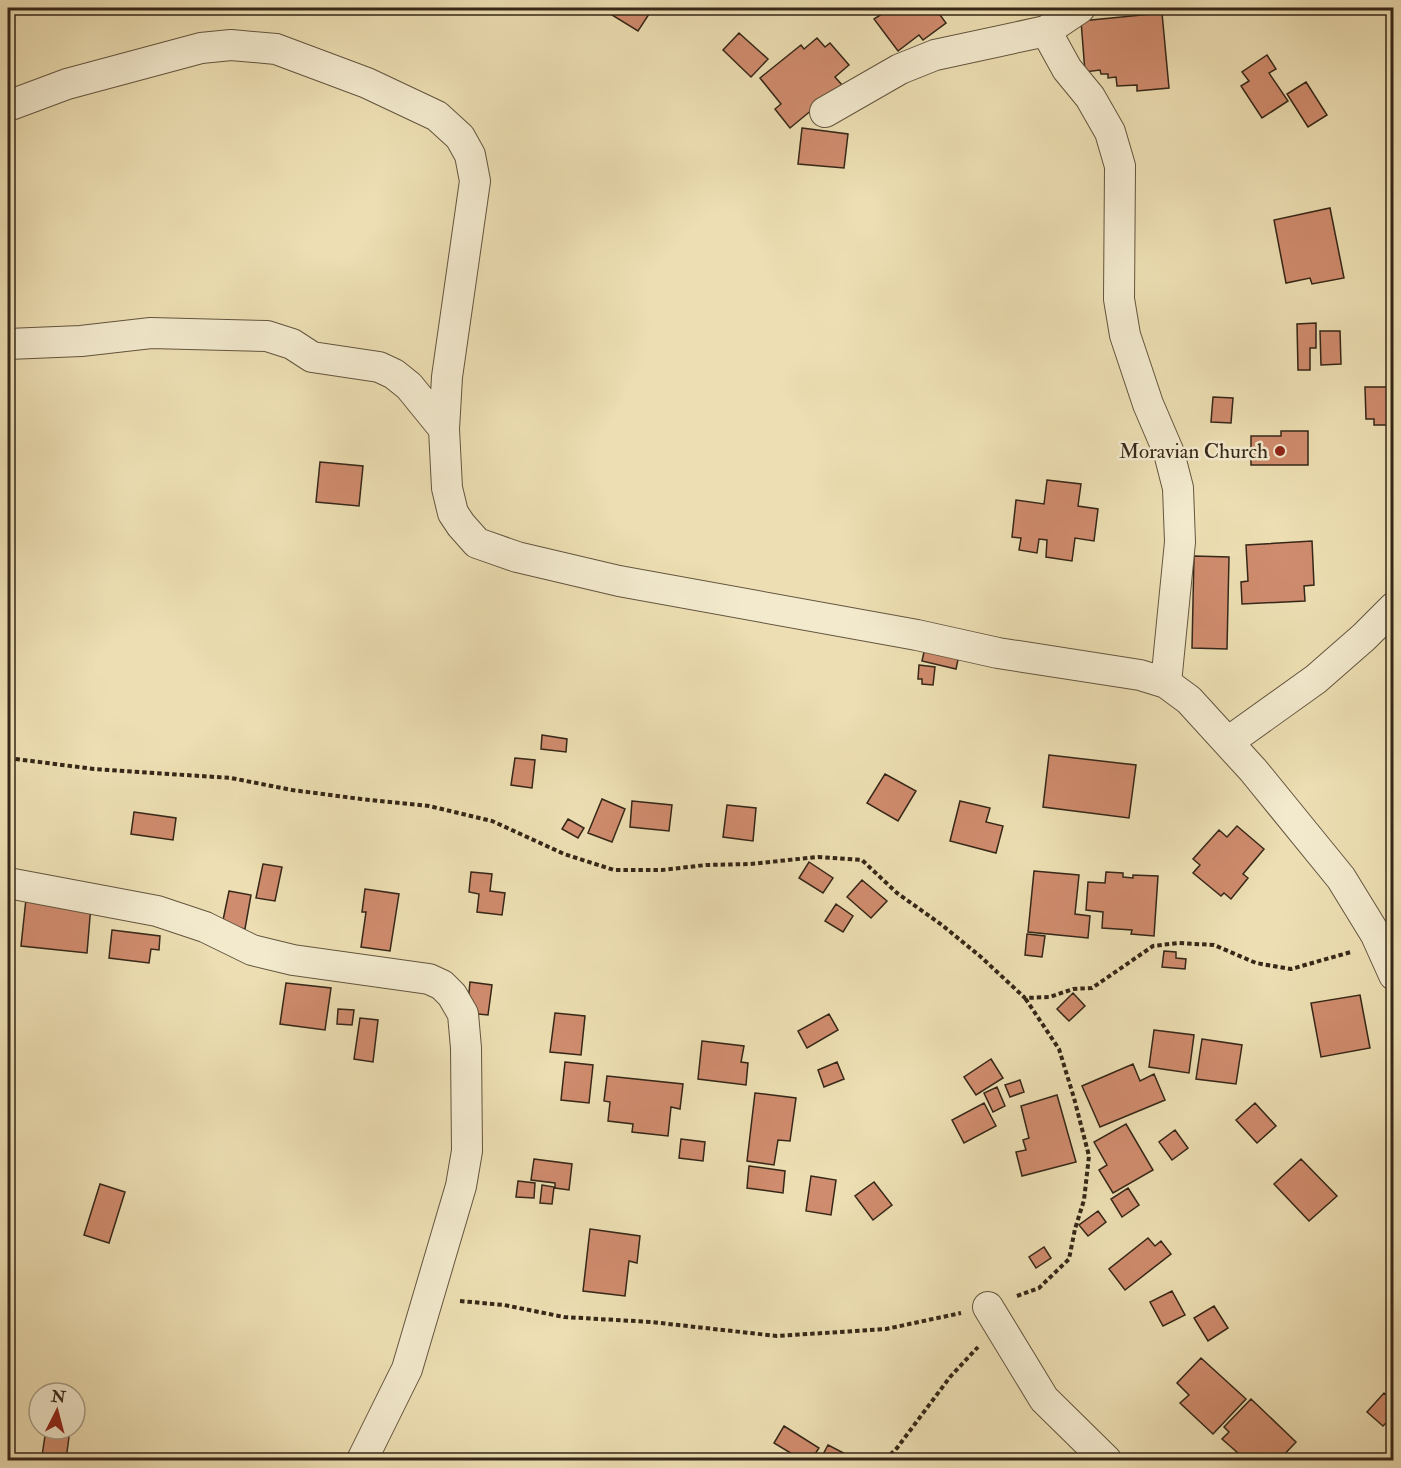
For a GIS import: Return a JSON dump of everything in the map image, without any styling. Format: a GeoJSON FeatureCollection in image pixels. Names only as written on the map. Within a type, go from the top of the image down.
{"type":"FeatureCollection","features":[{"type":"Feature","properties":{"kind":"street"},"geometry":{"type":"LineString","coordinates":[[825,112],[900,69],[935,55],[1046,31],[1080,8]]}},
{"type":"Feature","properties":{"kind":"street"},"geometry":{"type":"LineString","coordinates":[[1046,31],[1067,69],[1090,97],[1110,132],[1120,166],[1119,299],[1125,335],[1148,404],[1169,453],[1178,488],[1180,542],[1166,683]]}},
{"type":"Feature","properties":{"kind":"street"},"geometry":{"type":"LineString","coordinates":[[8,106],[67,84],[201,48],[231,45],[276,49],[367,83],[437,117],[460,137],[470,154],[475,180],[447,377],[444,429],[447,488],[453,513],[477,543],[517,558],[630,584],[917,635],[998,653],[1140,675],[1166,683],[1189,700],[1228,742],[1341,878],[1376,935],[1394,975]]}},
{"type":"Feature","properties":{"kind":"street"},"geometry":{"type":"LineString","coordinates":[[8,344],[81,341],[151,333],[267,336],[292,344],[312,357],[379,367],[394,374],[409,386],[444,429]]}},
{"type":"Feature","properties":{"kind":"street"},"geometry":{"type":"LineString","coordinates":[[1228,742],[1316,679],[1394,607]]}},
{"type":"Feature","properties":{"kind":"street"},"geometry":{"type":"LineString","coordinates":[[8,883],[157,910],[205,927],[252,950],[293,960],[429,979],[442,985],[452,995],[463,1014],[466,1048],[467,1150],[461,1186],[407,1369],[362,1461]]}},
{"type":"Feature","properties":{"kind":"street"},"geometry":{"type":"LineString","coordinates":[[994,1316],[1044,1399],[1106,1461]]}},
{"type":"Feature","properties":{"kind":"path"},"geometry":{"type":"LineString","coordinates":[[8,758],[94,769],[231,778],[361,800],[429,806],[492,821],[564,854],[614,870],[662,870],[819,857],[862,860],[897,894],[942,925],[1025,998],[1059,1049],[1089,1156],[1084,1200],[1069,1259],[1039,1288],[994,1316],[885,1461]]}},
{"type":"Feature","properties":{"kind":"path"},"geometry":{"type":"LineString","coordinates":[[1025,998],[1050,997],[1072,989],[1092,988],[1154,946],[1178,943],[1214,945],[1256,963],[1291,969],[1356,951],[1376,935]]}},
{"type":"Feature","properties":{"kind":"path"},"geometry":{"type":"LineString","coordinates":[[429,1298],[504,1305],[564,1317],[651,1322],[777,1336],[886,1329],[994,1316]]}},
{"type":"Feature","properties":{"kind":"building"},"geometry":{"type":"Polygon","coordinates":[[[616,8],[653,8],[638,31],[612,15],[616,8]]]}},
{"type":"Feature","properties":{"kind":"building"},"geometry":{"type":"Polygon","coordinates":[[[882,8],[935,8],[946,23],[923,40],[919,35],[898,51],[874,19],[885,12],[882,8]]]}},
{"type":"Feature","properties":{"kind":"building"},"geometry":{"type":"Polygon","coordinates":[[[1162,13],[1169,88],[1137,91],[1137,85],[1117,86],[1116,77],[1108,78],[1108,74],[1101,74],[1100,70],[1085,72],[1081,21],[1162,13]]]}},
{"type":"Feature","properties":{"kind":"building"},"geometry":{"type":"Polygon","coordinates":[[[739,33],[768,59],[751,77],[723,50],[739,33]]]}},
{"type":"Feature","properties":{"kind":"building"},"geometry":{"type":"Polygon","coordinates":[[[817,38],[825,47],[830,43],[849,65],[835,77],[842,85],[790,128],[775,109],[781,104],[760,78],[801,45],[804,49],[817,38]]]}},
{"type":"Feature","properties":{"kind":"building"},"geometry":{"type":"Polygon","coordinates":[[[1267,55],[1276,69],[1269,73],[1288,101],[1262,118],[1241,86],[1249,81],[1242,72],[1267,55]]]}},
{"type":"Feature","properties":{"kind":"building"},"geometry":{"type":"Polygon","coordinates":[[[1306,82],[1327,115],[1308,127],[1287,94],[1306,82]]]}},
{"type":"Feature","properties":{"kind":"building"},"geometry":{"type":"Polygon","coordinates":[[[802,128],[848,134],[844,168],[798,164],[802,128]]]}},
{"type":"Feature","properties":{"kind":"building"},"geometry":{"type":"Polygon","coordinates":[[[1330,208],[1344,278],[1312,284],[1310,278],[1286,283],[1274,220],[1330,208]]]}},
{"type":"Feature","properties":{"kind":"building"},"geometry":{"type":"Polygon","coordinates":[[[1316,323],[1316,348],[1310,348],[1310,370],[1298,370],[1297,324],[1316,323]]]}},
{"type":"Feature","properties":{"kind":"building"},"geometry":{"type":"Polygon","coordinates":[[[1320,331],[1340,331],[1341,364],[1321,365],[1320,331]]]}},
{"type":"Feature","properties":{"kind":"building"},"geometry":{"type":"Polygon","coordinates":[[[1365,387],[1394,387],[1394,425],[1374,425],[1374,419],[1366,419],[1365,387]]]}},
{"type":"Feature","properties":{"kind":"building"},"geometry":{"type":"Polygon","coordinates":[[[1213,397],[1233,398],[1231,423],[1211,422],[1213,397]]]}},
{"type":"Feature","properties":{"kind":"building","name":"Moravian Church"},"geometry":{"type":"Polygon","coordinates":[[[1281,431],[1308,431],[1308,465],[1251,465],[1251,436],[1281,436],[1281,431]]]}},
{"type":"Feature","properties":{"kind":"building"},"geometry":{"type":"Polygon","coordinates":[[[320,462],[363,466],[359,506],[316,502],[320,462]]]}},
{"type":"Feature","properties":{"kind":"building"},"geometry":{"type":"Polygon","coordinates":[[[1047,480],[1081,484],[1078,506],[1098,509],[1094,541],[1075,538],[1072,561],[1046,557],[1047,540],[1039,539],[1037,553],[1019,550],[1021,538],[1012,537],[1016,500],[1044,504],[1047,480]]]}},
{"type":"Feature","properties":{"kind":"building"},"geometry":{"type":"Polygon","coordinates":[[[1312,541],[1314,585],[1304,586],[1305,601],[1242,604],[1241,582],[1248,581],[1246,545],[1312,541]]]}},
{"type":"Feature","properties":{"kind":"building"},"geometry":{"type":"Polygon","coordinates":[[[1194,556],[1229,557],[1227,649],[1192,648],[1194,556]]]}},
{"type":"Feature","properties":{"kind":"building"},"geometry":{"type":"Polygon","coordinates":[[[926,643],[960,650],[956,669],[922,661],[926,643]]]}},
{"type":"Feature","properties":{"kind":"building"},"geometry":{"type":"Polygon","coordinates":[[[919,665],[935,667],[933,685],[922,684],[922,679],[918,679],[919,665]]]}},
{"type":"Feature","properties":{"kind":"building"},"geometry":{"type":"Polygon","coordinates":[[[542,735],[567,739],[566,752],[541,749],[542,735]]]}},
{"type":"Feature","properties":{"kind":"building"},"geometry":{"type":"Polygon","coordinates":[[[1049,755],[1136,765],[1129,818],[1043,807],[1049,755]]]}},
{"type":"Feature","properties":{"kind":"building"},"geometry":{"type":"Polygon","coordinates":[[[515,758],[535,760],[532,788],[511,785],[515,758]]]}},
{"type":"Feature","properties":{"kind":"building"},"geometry":{"type":"Polygon","coordinates":[[[885,774],[916,791],[898,821],[867,803],[885,774]]]}},
{"type":"Feature","properties":{"kind":"building"},"geometry":{"type":"Polygon","coordinates":[[[602,799],[625,809],[612,842],[588,833],[602,799]]]}},
{"type":"Feature","properties":{"kind":"building"},"geometry":{"type":"Polygon","coordinates":[[[632,801],[672,805],[669,831],[630,827],[632,801]]]}},
{"type":"Feature","properties":{"kind":"building"},"geometry":{"type":"Polygon","coordinates":[[[960,801],[990,808],[986,822],[1003,826],[996,853],[950,841],[960,801]]]}},
{"type":"Feature","properties":{"kind":"building"},"geometry":{"type":"Polygon","coordinates":[[[727,805],[756,808],[753,841],[723,837],[727,805]]]}},
{"type":"Feature","properties":{"kind":"building"},"geometry":{"type":"Polygon","coordinates":[[[134,812],[176,818],[173,840],[131,834],[134,812]]]}},
{"type":"Feature","properties":{"kind":"building"},"geometry":{"type":"Polygon","coordinates":[[[568,819],[584,828],[578,838],[562,829],[568,819]]]}},
{"type":"Feature","properties":{"kind":"building"},"geometry":{"type":"Polygon","coordinates":[[[1237,826],[1264,849],[1243,874],[1248,878],[1231,899],[1224,893],[1221,896],[1193,873],[1200,865],[1193,859],[1219,830],[1227,837],[1237,826]]]}},
{"type":"Feature","properties":{"kind":"building"},"geometry":{"type":"Polygon","coordinates":[[[809,862],[833,878],[823,893],[799,878],[809,862]]]}},
{"type":"Feature","properties":{"kind":"building"},"geometry":{"type":"Polygon","coordinates":[[[263,864],[282,867],[275,901],[256,898],[263,864]]]}},
{"type":"Feature","properties":{"kind":"building"},"geometry":{"type":"Polygon","coordinates":[[[1034,871],[1079,875],[1075,914],[1090,916],[1088,938],[1028,932],[1034,871]]]}},
{"type":"Feature","properties":{"kind":"building"},"geometry":{"type":"Polygon","coordinates":[[[471,872],[492,874],[490,891],[505,893],[502,915],[477,912],[479,894],[469,892],[471,872]]]}},
{"type":"Feature","properties":{"kind":"building"},"geometry":{"type":"Polygon","coordinates":[[[1106,872],[1123,873],[1123,877],[1133,878],[1133,875],[1158,876],[1154,936],[1131,934],[1132,930],[1102,928],[1103,912],[1086,910],[1088,882],[1105,883],[1106,872]]]}},
{"type":"Feature","properties":{"kind":"building"},"geometry":{"type":"Polygon","coordinates":[[[862,880],[887,901],[871,918],[847,897],[862,880]]]}},
{"type":"Feature","properties":{"kind":"building"},"geometry":{"type":"Polygon","coordinates":[[[365,889],[399,894],[390,951],[361,947],[366,912],[362,912],[365,889]]]}},
{"type":"Feature","properties":{"kind":"building"},"geometry":{"type":"Polygon","coordinates":[[[229,891],[251,895],[245,929],[222,925],[229,891]]]}},
{"type":"Feature","properties":{"kind":"building"},"geometry":{"type":"Polygon","coordinates":[[[26,899],[91,905],[87,953],[21,946],[26,899]]]}},
{"type":"Feature","properties":{"kind":"building"},"geometry":{"type":"Polygon","coordinates":[[[836,904],[853,916],[843,932],[825,921],[836,904]]]}},
{"type":"Feature","properties":{"kind":"building"},"geometry":{"type":"Polygon","coordinates":[[[112,930],[160,936],[159,950],[151,949],[149,963],[109,958],[112,930]]]}},
{"type":"Feature","properties":{"kind":"building"},"geometry":{"type":"Polygon","coordinates":[[[1027,934],[1045,936],[1042,957],[1025,955],[1027,934]]]}},
{"type":"Feature","properties":{"kind":"building"},"geometry":{"type":"Polygon","coordinates":[[[1164,951],[1176,952],[1176,958],[1186,959],[1185,969],[1162,967],[1164,951]]]}},
{"type":"Feature","properties":{"kind":"building"},"geometry":{"type":"Polygon","coordinates":[[[470,982],[492,985],[488,1015],[467,1013],[470,982]]]}},
{"type":"Feature","properties":{"kind":"building"},"geometry":{"type":"Polygon","coordinates":[[[286,983],[331,988],[325,1030],[280,1024],[286,983]]]}},
{"type":"Feature","properties":{"kind":"building"},"geometry":{"type":"Polygon","coordinates":[[[1073,993],[1085,1006],[1069,1021],[1057,1009],[1073,993]]]}},
{"type":"Feature","properties":{"kind":"building"},"geometry":{"type":"Polygon","coordinates":[[[1360,995],[1370,1048],[1321,1057],[1311,1003],[1360,995]]]}},
{"type":"Feature","properties":{"kind":"building"},"geometry":{"type":"Polygon","coordinates":[[[338,1009],[354,1010],[352,1025],[337,1024],[338,1009]]]}},
{"type":"Feature","properties":{"kind":"building"},"geometry":{"type":"Polygon","coordinates":[[[555,1013],[585,1016],[581,1055],[550,1052],[555,1013]]]}},
{"type":"Feature","properties":{"kind":"building"},"geometry":{"type":"Polygon","coordinates":[[[829,1014],[838,1030],[807,1048],[798,1031],[829,1014]]]}},
{"type":"Feature","properties":{"kind":"building"},"geometry":{"type":"Polygon","coordinates":[[[360,1018],[378,1020],[373,1062],[354,1059],[360,1018]]]}},
{"type":"Feature","properties":{"kind":"building"},"geometry":{"type":"Polygon","coordinates":[[[1154,1030],[1194,1035],[1189,1073],[1149,1067],[1154,1030]]]}},
{"type":"Feature","properties":{"kind":"building"},"geometry":{"type":"Polygon","coordinates":[[[1202,1039],[1242,1045],[1236,1084],[1196,1079],[1202,1039]]]}},
{"type":"Feature","properties":{"kind":"building"},"geometry":{"type":"Polygon","coordinates":[[[702,1041],[744,1046],[741,1062],[748,1063],[746,1085],[698,1079],[702,1041]]]}},
{"type":"Feature","properties":{"kind":"building"},"geometry":{"type":"Polygon","coordinates":[[[991,1059],[1003,1078],[976,1095],[964,1077],[991,1059]]]}},
{"type":"Feature","properties":{"kind":"building"},"geometry":{"type":"Polygon","coordinates":[[[565,1062],[593,1065],[589,1103],[561,1100],[565,1062]]]}},
{"type":"Feature","properties":{"kind":"building"},"geometry":{"type":"Polygon","coordinates":[[[837,1062],[844,1079],[824,1087],[818,1070],[837,1062]]]}},
{"type":"Feature","properties":{"kind":"building"},"geometry":{"type":"Polygon","coordinates":[[[1133,1064],[1140,1081],[1154,1074],[1165,1100],[1100,1127],[1082,1086],[1133,1064]]]}},
{"type":"Feature","properties":{"kind":"building"},"geometry":{"type":"Polygon","coordinates":[[[607,1076],[683,1084],[680,1109],[671,1107],[668,1136],[632,1132],[633,1124],[608,1121],[610,1102],[604,1101],[607,1076]]]}},
{"type":"Feature","properties":{"kind":"building"},"geometry":{"type":"Polygon","coordinates":[[[1020,1080],[1024,1092],[1010,1097],[1005,1085],[1020,1080]]]}},
{"type":"Feature","properties":{"kind":"building"},"geometry":{"type":"Polygon","coordinates":[[[997,1087],[1005,1106],[993,1112],[984,1093],[997,1087]]]}},
{"type":"Feature","properties":{"kind":"building"},"geometry":{"type":"Polygon","coordinates":[[[755,1093],[796,1098],[790,1141],[778,1140],[774,1165],[747,1161],[755,1093]]]}},
{"type":"Feature","properties":{"kind":"building"},"geometry":{"type":"Polygon","coordinates":[[[1057,1095],[1076,1162],[1022,1176],[1016,1152],[1026,1150],[1023,1140],[1029,1138],[1021,1106],[1057,1095]]]}},
{"type":"Feature","properties":{"kind":"building"},"geometry":{"type":"Polygon","coordinates":[[[984,1103],[996,1126],[964,1143],[952,1120],[984,1103]]]}},
{"type":"Feature","properties":{"kind":"building"},"geometry":{"type":"Polygon","coordinates":[[[1255,1103],[1276,1126],[1257,1143],[1236,1120],[1255,1103]]]}},
{"type":"Feature","properties":{"kind":"building"},"geometry":{"type":"Polygon","coordinates":[[[1126,1124],[1153,1170],[1113,1193],[1099,1170],[1107,1165],[1094,1142],[1126,1124]]]}},
{"type":"Feature","properties":{"kind":"building"},"geometry":{"type":"Polygon","coordinates":[[[1175,1130],[1188,1148],[1172,1160],[1159,1142],[1175,1130]]]}},
{"type":"Feature","properties":{"kind":"building"},"geometry":{"type":"Polygon","coordinates":[[[681,1139],[705,1142],[703,1161],[679,1158],[681,1139]]]}},
{"type":"Feature","properties":{"kind":"building"},"geometry":{"type":"Polygon","coordinates":[[[534,1159],[572,1164],[569,1190],[555,1188],[555,1183],[531,1180],[534,1159]]]}},
{"type":"Feature","properties":{"kind":"building"},"geometry":{"type":"Polygon","coordinates":[[[1301,1159],[1337,1196],[1309,1221],[1274,1184],[1301,1159]]]}},
{"type":"Feature","properties":{"kind":"building"},"geometry":{"type":"Polygon","coordinates":[[[749,1166],[785,1171],[783,1193],[747,1188],[749,1166]]]}},
{"type":"Feature","properties":{"kind":"building"},"geometry":{"type":"Polygon","coordinates":[[[811,1176],[836,1180],[831,1215],[806,1211],[811,1176]]]}},
{"type":"Feature","properties":{"kind":"building"},"geometry":{"type":"Polygon","coordinates":[[[518,1181],[535,1183],[534,1198],[516,1197],[518,1181]]]}},
{"type":"Feature","properties":{"kind":"building"},"geometry":{"type":"Polygon","coordinates":[[[874,1182],[892,1205],[873,1220],[855,1196],[874,1182]]]}},
{"type":"Feature","properties":{"kind":"building"},"geometry":{"type":"Polygon","coordinates":[[[100,1184],[125,1192],[109,1243],[84,1235],[100,1184]]]}},
{"type":"Feature","properties":{"kind":"building"},"geometry":{"type":"Polygon","coordinates":[[[542,1185],[554,1187],[552,1204],[540,1203],[542,1185]]]}},
{"type":"Feature","properties":{"kind":"building"},"geometry":{"type":"Polygon","coordinates":[[[1128,1188],[1139,1205],[1122,1217],[1111,1199],[1128,1188]]]}},
{"type":"Feature","properties":{"kind":"building"},"geometry":{"type":"Polygon","coordinates":[[[1098,1211],[1106,1222],[1088,1236],[1079,1225],[1098,1211]]]}},
{"type":"Feature","properties":{"kind":"building"},"geometry":{"type":"Polygon","coordinates":[[[590,1229],[640,1236],[637,1263],[629,1261],[625,1296],[583,1291],[590,1229]]]}},
{"type":"Feature","properties":{"kind":"building"},"geometry":{"type":"Polygon","coordinates":[[[1148,1238],[1155,1246],[1161,1241],[1171,1254],[1125,1290],[1109,1269],[1148,1238]]]}},
{"type":"Feature","properties":{"kind":"building"},"geometry":{"type":"Polygon","coordinates":[[[1044,1247],[1051,1258],[1036,1268],[1029,1257],[1044,1247]]]}},
{"type":"Feature","properties":{"kind":"building"},"geometry":{"type":"Polygon","coordinates":[[[1172,1291],[1185,1315],[1163,1326],[1150,1302],[1172,1291]]]}},
{"type":"Feature","properties":{"kind":"building"},"geometry":{"type":"Polygon","coordinates":[[[1214,1306],[1228,1328],[1208,1341],[1194,1318],[1214,1306]]]}},
{"type":"Feature","properties":{"kind":"building"},"geometry":{"type":"Polygon","coordinates":[[[1201,1358],[1246,1399],[1213,1434],[1180,1403],[1189,1395],[1177,1383],[1201,1358]]]}},
{"type":"Feature","properties":{"kind":"building"},"geometry":{"type":"Polygon","coordinates":[[[1384,1393],[1394,1402],[1394,1415],[1383,1426],[1367,1412],[1384,1393]]]}},
{"type":"Feature","properties":{"kind":"building"},"geometry":{"type":"Polygon","coordinates":[[[1251,1399],[1296,1442],[1279,1460],[1246,1460],[1222,1439],[1229,1432],[1224,1427],[1251,1399]]]}},
{"type":"Feature","properties":{"kind":"building"},"geometry":{"type":"Polygon","coordinates":[[[784,1426],[819,1448],[811,1460],[802,1460],[774,1443],[784,1426]]]}},
{"type":"Feature","properties":{"kind":"building"},"geometry":{"type":"Polygon","coordinates":[[[44,1441],[68,1441],[66,1460],[42,1456],[44,1441]]]}},
{"type":"Feature","properties":{"kind":"building"},"geometry":{"type":"Polygon","coordinates":[[[828,1445],[857,1460],[820,1460],[828,1445]]]}},
{"type":"Feature","properties":{"kind":"place","name":"Moravian Church"},"geometry":{"type":"Point","coordinates":[1280,451]}}]}
